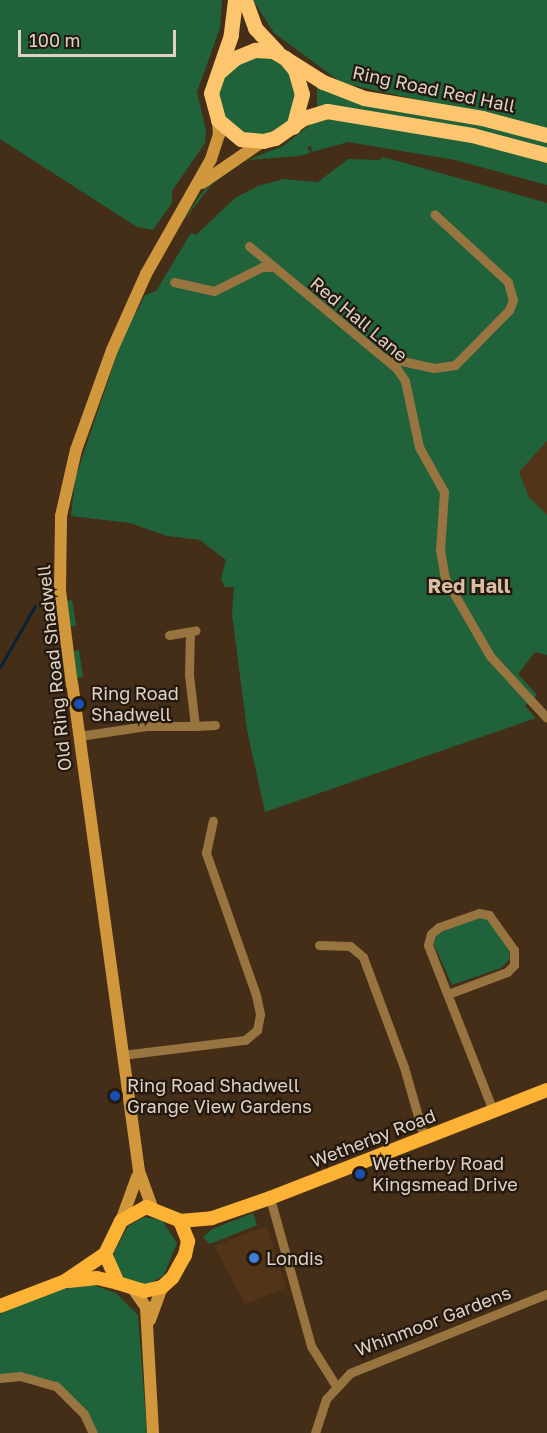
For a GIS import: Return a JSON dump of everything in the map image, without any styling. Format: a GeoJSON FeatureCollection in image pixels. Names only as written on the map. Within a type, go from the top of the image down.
{"type":"FeatureCollection","features":[{"type":"Feature","properties":{"kind":"highway"},"geometry":{"type":"LineString","coordinates":[[236,0],[231,35],[215,76],[212,93],[218,120],[241,139],[263,141],[293,127],[302,94],[295,70],[255,28],[245,0]]}},
{"type":"Feature","properties":{"kind":"highway"},"geometry":{"type":"LineString","coordinates":[[215,76],[244,53],[264,50],[282,56]]}},
{"type":"Feature","properties":{"kind":"highway","name":"Ring Road Red Hall"},"geometry":{"type":"LineString","coordinates":[[282,56],[323,82],[364,98],[459,114],[547,135]]}},
{"type":"Feature","properties":{"kind":"highway","name":"Ring Road Red Hall"},"geometry":{"type":"LineString","coordinates":[[293,127],[304,118],[327,111],[472,135],[547,155]]}},
{"type":"Feature","properties":{"kind":"main road","name":"Old Ring Road Shadwell"},"geometry":{"type":"LineString","coordinates":[[152,1207],[139,1171],[60,590],[66,481],[122,328],[156,256],[198,187],[217,145],[218,120]]}},
{"type":"Feature","properties":{"kind":"main road","name":"Old Ring Road Shadwell"},"geometry":{"type":"LineString","coordinates":[[198,187],[263,141]]}},
{"type":"Feature","properties":{"kind":"main road","name":"Wetherby Road"},"geometry":{"type":"LineString","coordinates":[[212,1218],[270,1198],[547,1090]]}},
{"type":"Feature","properties":{"kind":"main road","name":"Old Ring Road Shadwell"},"geometry":{"type":"LineString","coordinates":[[121,1221],[135,1193],[139,1171]]}},
{"type":"Feature","properties":{"kind":"main road"},"geometry":{"type":"LineString","coordinates":[[0,1306],[66,1281],[105,1254],[121,1221],[133,1211],[152,1207],[180,1221],[212,1218]]}},
{"type":"Feature","properties":{"kind":"main road"},"geometry":{"type":"LineString","coordinates":[[148,1328],[162,1287],[178,1268],[187,1245],[212,1218]]}},
{"type":"Feature","properties":{"kind":"main road"},"geometry":{"type":"LineString","coordinates":[[180,1221],[187,1245]]}},
{"type":"Feature","properties":{"kind":"main road"},"geometry":{"type":"LineString","coordinates":[[105,1254],[118,1283]]}},
{"type":"Feature","properties":{"kind":"main road"},"geometry":{"type":"LineString","coordinates":[[66,1281],[97,1278],[134,1290],[162,1287]]}},
{"type":"Feature","properties":{"kind":"main road"},"geometry":{"type":"LineString","coordinates":[[134,1290],[146,1307],[153,1433]]}},
{"type":"Feature","properties":{"kind":"street"},"geometry":{"type":"LineString","coordinates":[[380,355],[423,366],[455,365],[509,310],[513,291],[508,282],[434,214]]}},
{"type":"Feature","properties":{"kind":"street","name":"Red Hall Lane"},"geometry":{"type":"LineString","coordinates":[[249,246],[271,267],[380,355],[405,381],[419,447],[444,492],[440,550],[445,578],[490,656],[547,718]]}},
{"type":"Feature","properties":{"kind":"street"},"geometry":{"type":"LineString","coordinates":[[174,282],[214,291],[262,267],[271,267]]}},
{"type":"Feature","properties":{"kind":"street"},"geometry":{"type":"LineString","coordinates":[[169,635],[193,631],[192,663],[189,675],[195,726]]}},
{"type":"Feature","properties":{"kind":"street"},"geometry":{"type":"LineString","coordinates":[[79,736],[146,726],[215,725]]}},
{"type":"Feature","properties":{"kind":"street"},"geometry":{"type":"LineString","coordinates":[[122,1055],[245,1040],[257,1030],[260,1014],[256,994],[206,853],[213,821]]}},
{"type":"Feature","properties":{"kind":"street"},"geometry":{"type":"LineString","coordinates":[[448,994],[507,972],[514,964],[514,950],[489,915],[479,913],[439,927],[431,934],[428,945],[493,1111]]}},
{"type":"Feature","properties":{"kind":"street"},"geometry":{"type":"LineString","coordinates":[[319,945],[350,945],[363,957],[404,1066],[424,1137]]}},
{"type":"Feature","properties":{"kind":"street"},"geometry":{"type":"LineString","coordinates":[[270,1198],[311,1346],[336,1386],[321,1409],[315,1433]]}},
{"type":"Feature","properties":{"kind":"street","name":"Whinmoor Gardens"},"geometry":{"type":"LineString","coordinates":[[336,1386],[371,1361],[547,1294]]}},
{"type":"Feature","properties":{"kind":"street"},"geometry":{"type":"LineString","coordinates":[[0,1378],[20,1376],[56,1386],[84,1414],[93,1433]]}},
{"type":"Feature","properties":{"kind":"shaded area"},"geometry":{"type":"Polygon","coordinates":[[[547,441],[547,515],[529,497],[519,472],[547,441]]]}},
{"type":"Feature","properties":{"kind":"shaded area"},"geometry":{"type":"Polygon","coordinates":[[[267,1226],[286,1288],[245,1304],[214,1246],[267,1226]]]}},
{"type":"Feature","properties":{"kind":"green space"},"geometry":{"type":"Polygon","coordinates":[[[0,0],[222,0],[220,28],[197,92],[206,130],[205,143],[172,191],[172,203],[153,230],[137,227],[0,139],[0,0]]]}},
{"type":"Feature","properties":{"kind":"green space"},"geometry":{"type":"Polygon","coordinates":[[[253,0],[547,0],[547,128],[342,83],[274,33],[253,0]]]}},
{"type":"Feature","properties":{"kind":"green space"},"geometry":{"type":"Polygon","coordinates":[[[258,56],[273,59],[286,68],[295,81],[298,96],[295,111],[286,124],[273,133],[258,136],[243,133],[230,124],[221,111],[218,96],[221,81],[230,68],[243,59],[258,56]]]}},
{"type":"Feature","properties":{"kind":"green space"},"geometry":{"type":"Polygon","coordinates":[[[317,87],[358,103],[477,123],[547,141],[547,148],[456,125],[317,106],[317,87]]]}},
{"type":"Feature","properties":{"kind":"green space"},"geometry":{"type":"Polygon","coordinates":[[[330,118],[475,142],[547,161],[547,185],[455,160],[348,142],[312,152],[311,145],[307,148],[311,153],[299,156],[248,160],[283,146],[316,120],[330,118]]]}},
{"type":"Feature","properties":{"kind":"green space"},"geometry":{"type":"Polygon","coordinates":[[[383,157],[547,203],[547,441],[519,472],[529,497],[547,515],[547,655],[535,652],[518,674],[537,695],[525,706],[536,718],[265,812],[247,730],[232,614],[234,587],[225,587],[221,579],[226,560],[200,540],[167,536],[130,523],[71,516],[75,479],[130,316],[136,313],[145,295],[156,291],[191,233],[196,235],[235,198],[258,186],[283,179],[318,182],[348,159],[379,160],[383,157]]]}},
{"type":"Feature","properties":{"kind":"green space"},"geometry":{"type":"Polygon","coordinates":[[[244,161],[212,184],[181,224],[200,195],[213,181],[244,161]]]}},
{"type":"Feature","properties":{"kind":"green space"},"geometry":{"type":"Polygon","coordinates":[[[72,600],[76,626],[70,627],[66,601],[72,600]]]}},
{"type":"Feature","properties":{"kind":"green space"},"geometry":{"type":"Polygon","coordinates":[[[79,650],[83,677],[77,678],[74,651],[79,650]]]}},
{"type":"Feature","properties":{"kind":"green space"},"geometry":{"type":"Polygon","coordinates":[[[480,917],[489,920],[509,951],[510,959],[501,968],[452,985],[434,945],[435,938],[440,932],[480,917]]]}},
{"type":"Feature","properties":{"kind":"green space"},"geometry":{"type":"Polygon","coordinates":[[[253,1213],[257,1225],[210,1244],[203,1237],[212,1229],[253,1213]]]}},
{"type":"Feature","properties":{"kind":"green space"},"geometry":{"type":"Polygon","coordinates":[[[144,1217],[162,1220],[177,1243],[164,1275],[148,1285],[139,1286],[122,1278],[113,1261],[114,1252],[128,1226],[144,1217]]]}},
{"type":"Feature","properties":{"kind":"green space"},"geometry":{"type":"Polygon","coordinates":[[[93,1285],[116,1293],[138,1315],[147,1433],[93,1433],[71,1398],[37,1379],[0,1378],[0,1314],[54,1290],[93,1285]]]}},
{"type":"Feature","properties":{"kind":"waterway"},"geometry":{"type":"LineString","coordinates":[[0,667],[35,606]]}},
{"type":"Feature","properties":{"kind":"place","name":"Ring Road Shadwell"},"geometry":{"type":"Point","coordinates":[79,704]}},
{"type":"Feature","properties":{"kind":"place","name":"Ring Road Shadwell Grange View Gardens"},"geometry":{"type":"Point","coordinates":[115,1096]}},
{"type":"Feature","properties":{"kind":"place","name":"Wetherby Road Kingsmead Drive"},"geometry":{"type":"Point","coordinates":[360,1174]}},
{"type":"Feature","properties":{"kind":"place","name":"Londis"},"geometry":{"type":"Point","coordinates":[254,1258]}},
{"type":"Feature","properties":{"kind":"district","name":"Red Hall"},"geometry":{"type":"Point","coordinates":[469,585]}}]}
